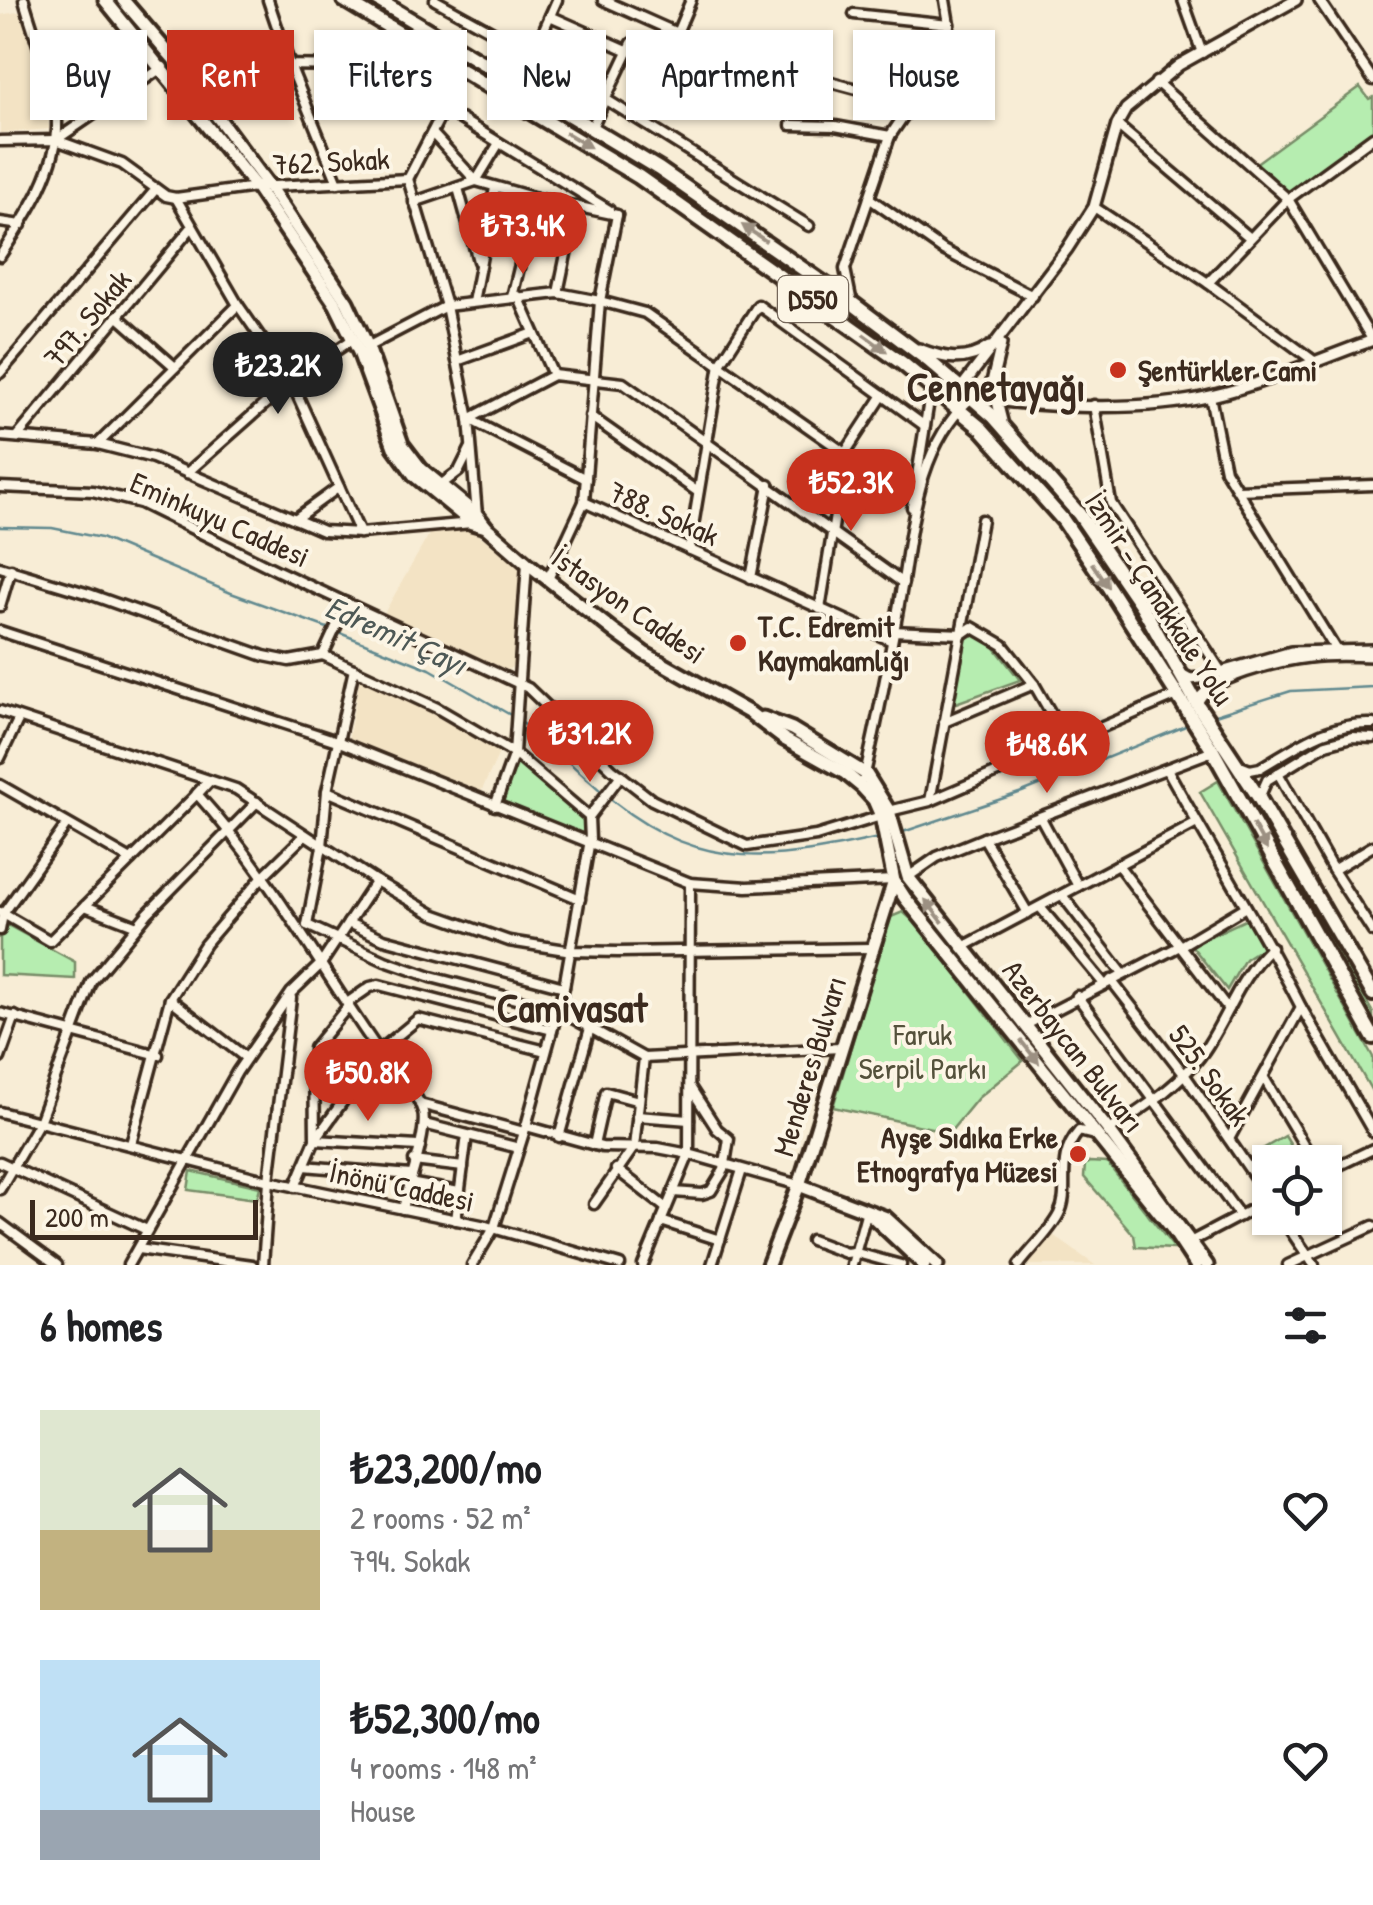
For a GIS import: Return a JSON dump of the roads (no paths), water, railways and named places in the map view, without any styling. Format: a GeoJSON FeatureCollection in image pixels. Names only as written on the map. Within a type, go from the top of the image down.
{"type":"FeatureCollection","features":[{"type":"Feature","properties":{"kind":"highway","name":"İzmir - Çanakkale Yolu"},"geometry":{"type":"LineString","coordinates":[[344,0],[640,177],[839,317],[932,388],[1002,450],[1063,520],[1189,703],[1373,1037]]}},
{"type":"Feature","properties":{"kind":"highway","name":"İzmir - Çanakkale Yolu"},"geometry":{"type":"LineString","coordinates":[[378,0],[592,127],[725,214],[947,376],[1007,431],[1079,514],[1142,606],[1179,672],[1189,703]]}},
{"type":"Feature","properties":{"kind":"highway","name":"İzmir - Çanakkale Yolu"},"geometry":{"type":"LineString","coordinates":[[1216,749],[1235,763],[1260,798],[1373,994]]}},
{"type":"Feature","properties":{"kind":"main road","name":"İstasyon Caddesi"},"geometry":{"type":"LineString","coordinates":[[105,0],[263,187]]}},
{"type":"Feature","properties":{"kind":"main road","name":"İstasyon Caddesi"},"geometry":{"type":"LineString","coordinates":[[123,0],[167,51]]}},
{"type":"Feature","properties":{"kind":"main road","name":"İstasyon Caddesi"},"geometry":{"type":"LineString","coordinates":[[217,120],[263,187],[360,346],[394,447],[415,476],[436,488],[644,653],[750,713],[784,739],[864,780],[886,817],[896,860]]}},
{"type":"Feature","properties":{"kind":"main road","name":"Azerbaycan Bulvarı"},"geometry":{"type":"LineString","coordinates":[[896,860],[1026,1025],[1196,1265]]}},
{"type":"Feature","properties":{"kind":"main road","name":"Azerbaycan Bulvarı"},"geometry":{"type":"LineString","coordinates":[[896,860],[894,880],[1192,1241],[1207,1265]]}},
{"type":"Feature","properties":{"kind":"main road","name":"Menderes Bulvarı"},"geometry":{"type":"LineString","coordinates":[[768,1265],[798,1185],[894,880]]}},
{"type":"Feature","properties":{"kind":"main road"},"geometry":{"type":"LineString","coordinates":[[798,1185],[886,1218],[936,1265]]}},
{"type":"Feature","properties":{"kind":"main road"},"geometry":{"type":"LineString","coordinates":[[866,1210],[924,1265]]}},
{"type":"Feature","properties":{"kind":"street"},"geometry":{"type":"LineString","coordinates":[[0,256],[41,187],[56,140],[57,118],[24,0]]}},
{"type":"Feature","properties":{"kind":"street"},"geometry":{"type":"LineString","coordinates":[[268,0],[278,30]]}},
{"type":"Feature","properties":{"kind":"street"},"geometry":{"type":"LineString","coordinates":[[435,0],[489,30]]}},
{"type":"Feature","properties":{"kind":"street"},"geometry":{"type":"LineString","coordinates":[[543,30],[557,0]]}},
{"type":"Feature","properties":{"kind":"street"},"geometry":{"type":"LineString","coordinates":[[603,0],[677,33],[691,0]]}},
{"type":"Feature","properties":{"kind":"street"},"geometry":{"type":"LineString","coordinates":[[945,0],[949,30]]}},
{"type":"Feature","properties":{"kind":"street"},"geometry":{"type":"LineString","coordinates":[[1182,0],[1202,53]]}},
{"type":"Feature","properties":{"kind":"street"},"geometry":{"type":"LineString","coordinates":[[910,528],[940,434],[1094,207],[1117,125],[1126,110],[1156,82],[1296,0]]}},
{"type":"Feature","properties":{"kind":"street"},"geometry":{"type":"LineString","coordinates":[[1320,0],[1373,80]]}},
{"type":"Feature","properties":{"kind":"street"},"geometry":{"type":"LineString","coordinates":[[854,14],[949,24]]}},
{"type":"Feature","properties":{"kind":"street"},"geometry":{"type":"LineString","coordinates":[[550,16],[586,30]]}},
{"type":"Feature","properties":{"kind":"street"},"geometry":{"type":"LineString","coordinates":[[606,38],[630,47],[606,101],[810,226]]}},
{"type":"Feature","properties":{"kind":"street"},"geometry":{"type":"LineString","coordinates":[[56,140],[162,68]]}},
{"type":"Feature","properties":{"kind":"street"},"geometry":{"type":"LineString","coordinates":[[294,75],[338,183]]}},
{"type":"Feature","properties":{"kind":"street"},"geometry":{"type":"LineString","coordinates":[[994,400],[1050,407],[1210,396],[1373,340],[1288,199],[1156,82]]}},
{"type":"Feature","properties":{"kind":"street"},"geometry":{"type":"LineString","coordinates":[[0,436],[98,444],[153,458],[322,531],[360,533],[475,519],[469,419],[446,306],[408,180],[439,120]]}},
{"type":"Feature","properties":{"kind":"street"},"geometry":{"type":"LineString","coordinates":[[462,120],[616,214]]}},
{"type":"Feature","properties":{"kind":"street"},"geometry":{"type":"LineString","coordinates":[[592,127],[596,120]]}},
{"type":"Feature","properties":{"kind":"street"},"geometry":{"type":"LineString","coordinates":[[852,303],[846,269],[890,136],[901,120]]}},
{"type":"Feature","properties":{"kind":"street"},"geometry":{"type":"LineString","coordinates":[[792,125],[835,126],[890,136]]}},
{"type":"Feature","properties":{"kind":"street"},"geometry":{"type":"LineString","coordinates":[[1117,125],[1249,237]]}},
{"type":"Feature","properties":{"kind":"street"},"geometry":{"type":"LineString","coordinates":[[432,134],[476,181],[616,214]]}},
{"type":"Feature","properties":{"kind":"street"},"geometry":{"type":"LineString","coordinates":[[1208,283],[1288,199],[1373,137]]}},
{"type":"Feature","properties":{"kind":"street"},"geometry":{"type":"LineString","coordinates":[[0,141],[56,140],[122,164],[176,198],[238,304],[290,380],[360,533]]}},
{"type":"Feature","properties":{"kind":"street"},"geometry":{"type":"LineString","coordinates":[[414,202],[476,181],[499,143]]}},
{"type":"Feature","properties":{"kind":"street","name":"762. Sokak"},"geometry":{"type":"LineString","coordinates":[[176,198],[263,187],[408,180]]}},
{"type":"Feature","properties":{"kind":"street"},"geometry":{"type":"LineString","coordinates":[[0,373],[156,188]]}},
{"type":"Feature","properties":{"kind":"street"},"geometry":{"type":"LineString","coordinates":[[458,188],[479,264]]}},
{"type":"Feature","properties":{"kind":"street"},"geometry":{"type":"LineString","coordinates":[[472,302],[494,188]]}},
{"type":"Feature","properties":{"kind":"street"},"geometry":{"type":"LineString","coordinates":[[536,198],[515,296],[553,375]]}},
{"type":"Feature","properties":{"kind":"street"},"geometry":{"type":"LineString","coordinates":[[869,198],[944,250],[1033,296]]}},
{"type":"Feature","properties":{"kind":"street"},"geometry":{"type":"LineString","coordinates":[[558,293],[576,206]]}},
{"type":"Feature","properties":{"kind":"street"},"geometry":{"type":"LineString","coordinates":[[1094,207],[1314,360]]}},
{"type":"Feature","properties":{"kind":"street"},"geometry":{"type":"LineString","coordinates":[[548,579],[584,502],[600,301],[616,214]]}},
{"type":"Feature","properties":{"kind":"street"},"geometry":{"type":"LineString","coordinates":[[0,222],[20,225]]}},
{"type":"Feature","properties":{"kind":"street","name":"797. Sokak"},"geometry":{"type":"LineString","coordinates":[[17,437],[192,227]]}},
{"type":"Feature","properties":{"kind":"street"},"geometry":{"type":"LineString","coordinates":[[186,472],[290,380],[360,346],[446,306],[558,293],[645,313],[845,453]]}},
{"type":"Feature","properties":{"kind":"street"},"geometry":{"type":"LineString","coordinates":[[98,444],[238,304]]}},
{"type":"Feature","properties":{"kind":"street"},"geometry":{"type":"LineString","coordinates":[[689,550],[720,364],[758,305],[924,426]]}},
{"type":"Feature","properties":{"kind":"street"},"geometry":{"type":"LineString","coordinates":[[117,316],[174,368]]}},
{"type":"Feature","properties":{"kind":"street"},"geometry":{"type":"LineString","coordinates":[[457,360],[534,333]]}},
{"type":"Feature","properties":{"kind":"street"},"geometry":{"type":"LineString","coordinates":[[906,344],[964,360],[983,352],[1003,336]]}},
{"type":"Feature","properties":{"kind":"street"},"geometry":{"type":"LineString","coordinates":[[1003,336],[992,382],[994,400],[1007,431]]}},
{"type":"Feature","properties":{"kind":"street"},"geometry":{"type":"LineString","coordinates":[[469,419],[553,375],[623,383],[902,582]]}},
{"type":"Feature","properties":{"kind":"street"},"geometry":{"type":"LineString","coordinates":[[864,780],[902,582],[924,426],[932,388],[947,376]]}},
{"type":"Feature","properties":{"kind":"street"},"geometry":{"type":"LineString","coordinates":[[820,609],[845,453],[884,395]]}},
{"type":"Feature","properties":{"kind":"street"},"geometry":{"type":"LineString","coordinates":[[1210,396],[1224,470],[1337,652]]}},
{"type":"Feature","properties":{"kind":"street"},"geometry":{"type":"LineString","coordinates":[[1094,405],[1111,503],[1224,676]]}},
{"type":"Feature","properties":{"kind":"street"},"geometry":{"type":"LineString","coordinates":[[590,416],[698,492]]}},
{"type":"Feature","properties":{"kind":"street"},"geometry":{"type":"LineString","coordinates":[[469,419],[586,479]]}},
{"type":"Feature","properties":{"kind":"street"},"geometry":{"type":"LineString","coordinates":[[436,488],[459,470],[472,444]]}},
{"type":"Feature","properties":{"kind":"street"},"geometry":{"type":"LineString","coordinates":[[752,578],[769,485]]}},
{"type":"Feature","properties":{"kind":"street"},"geometry":{"type":"LineString","coordinates":[[1238,490],[1373,485]]}},
{"type":"Feature","properties":{"kind":"street","name":"Eminkuyu Caddesi"},"geometry":{"type":"LineString","coordinates":[[0,487],[94,492],[124,498],[518,688],[528,688],[652,800],[746,846],[816,836],[886,817],[1068,743],[1189,703]]}},
{"type":"Feature","properties":{"kind":"street"},"geometry":{"type":"LineString","coordinates":[[294,519],[339,487]]}},
{"type":"Feature","properties":{"kind":"street","name":"788. Sokak"},"geometry":{"type":"LineString","coordinates":[[584,502],[820,609],[891,636]]}},
{"type":"Feature","properties":{"kind":"street"},"geometry":{"type":"LineString","coordinates":[[930,801],[982,520]]}},
{"type":"Feature","properties":{"kind":"street"},"geometry":{"type":"LineString","coordinates":[[495,806],[514,753],[527,563]]}},
{"type":"Feature","properties":{"kind":"street"},"geometry":{"type":"LineString","coordinates":[[0,567],[264,656],[289,661],[323,655],[436,708],[514,753],[589,817]]}},
{"type":"Feature","properties":{"kind":"street"},"geometry":{"type":"LineString","coordinates":[[0,606],[11,570]]}},
{"type":"Feature","properties":{"kind":"street"},"geometry":{"type":"LineString","coordinates":[[323,655],[347,604]]}},
{"type":"Feature","properties":{"kind":"street"},"geometry":{"type":"LineString","coordinates":[[891,636],[962,634],[972,628],[1003,645],[1034,684],[1068,743]]}},
{"type":"Feature","properties":{"kind":"street"},"geometry":{"type":"LineString","coordinates":[[0,631],[336,740],[690,882],[747,887],[908,877],[937,857],[1216,749]]}},
{"type":"Feature","properties":{"kind":"street"},"geometry":{"type":"LineString","coordinates":[[1179,672],[1190,679],[1224,676],[1291,652],[1373,653]]}},
{"type":"Feature","properties":{"kind":"street"},"geometry":{"type":"LineString","coordinates":[[304,939],[322,847],[336,740],[354,670]]}},
{"type":"Feature","properties":{"kind":"street"},"geometry":{"type":"LineString","coordinates":[[1189,703],[1224,676]]}},
{"type":"Feature","properties":{"kind":"street"},"geometry":{"type":"LineString","coordinates":[[944,722],[1034,684]]}},
{"type":"Feature","properties":{"kind":"street"},"geometry":{"type":"LineString","coordinates":[[0,711],[236,790],[376,882],[434,914],[509,941],[572,951],[871,948]]}},
{"type":"Feature","properties":{"kind":"street"},"geometry":{"type":"LineString","coordinates":[[0,758],[19,718]]}},
{"type":"Feature","properties":{"kind":"street"},"geometry":{"type":"LineString","coordinates":[[1235,763],[1256,770],[1328,728],[1373,724]]}},
{"type":"Feature","properties":{"kind":"street"},"geometry":{"type":"LineString","coordinates":[[1260,798],[1263,784],[1336,739],[1373,738]]}},
{"type":"Feature","properties":{"kind":"street"},"geometry":{"type":"LineString","coordinates":[[1167,769],[1373,1132]]}},
{"type":"Feature","properties":{"kind":"street"},"geometry":{"type":"LineString","coordinates":[[1278,773],[1332,870],[1373,932]]}},
{"type":"Feature","properties":{"kind":"street"},"geometry":{"type":"LineString","coordinates":[[472,1265],[494,1228],[558,1010],[590,840],[589,817],[621,776]]}},
{"type":"Feature","properties":{"kind":"street"},"geometry":{"type":"LineString","coordinates":[[1,913],[50,942],[209,781]]}},
{"type":"Feature","properties":{"kind":"street"},"geometry":{"type":"LineString","coordinates":[[0,786],[130,860]]}},
{"type":"Feature","properties":{"kind":"street"},"geometry":{"type":"LineString","coordinates":[[327,791],[580,899]]}},
{"type":"Feature","properties":{"kind":"street"},"geometry":{"type":"LineString","coordinates":[[197,794],[264,876],[379,1051],[420,1104],[424,1124],[402,1209]]}},
{"type":"Feature","properties":{"kind":"street"},"geometry":{"type":"LineString","coordinates":[[0,1188],[39,1122],[90,982],[137,926],[257,802]]}},
{"type":"Feature","properties":{"kind":"street"},"geometry":{"type":"LineString","coordinates":[[1041,818],[1078,886]]}},
{"type":"Feature","properties":{"kind":"street"},"geometry":{"type":"LineString","coordinates":[[963,947],[1197,823]]}},
{"type":"Feature","properties":{"kind":"street"},"geometry":{"type":"LineString","coordinates":[[0,930],[1,913],[67,824]]}},
{"type":"Feature","properties":{"kind":"street"},"geometry":{"type":"LineString","coordinates":[[131,1144],[170,999],[205,944],[305,834]]}},
{"type":"Feature","properties":{"kind":"street"},"geometry":{"type":"LineString","coordinates":[[984,838],[1028,913]]}},
{"type":"Feature","properties":{"kind":"street"},"geometry":{"type":"LineString","coordinates":[[1332,870],[1373,846]]}},
{"type":"Feature","properties":{"kind":"street"},"geometry":{"type":"LineString","coordinates":[[1118,865],[1228,1009]]}},
{"type":"Feature","properties":{"kind":"street"},"geometry":{"type":"LineString","coordinates":[[128,1265],[246,1058],[292,993],[321,964],[376,882]]}},
{"type":"Feature","properties":{"kind":"street"},"geometry":{"type":"LineString","coordinates":[[643,1265],[689,1154],[690,882]]}},
{"type":"Feature","properties":{"kind":"street"},"geometry":{"type":"LineString","coordinates":[[1062,895],[1123,974]]}},
{"type":"Feature","properties":{"kind":"street"},"geometry":{"type":"LineString","coordinates":[[84,906],[137,926]]}},
{"type":"Feature","properties":{"kind":"street","name":"525. Sokak"},"geometry":{"type":"LineString","coordinates":[[1040,906],[1184,1074],[1252,1173]]}},
{"type":"Feature","properties":{"kind":"street"},"geometry":{"type":"LineString","coordinates":[[1026,1025],[1180,946],[1244,908]]}},
{"type":"Feature","properties":{"kind":"street"},"geometry":{"type":"LineString","coordinates":[[348,923],[384,939],[564,987]]}},
{"type":"Feature","properties":{"kind":"street"},"geometry":{"type":"LineString","coordinates":[[307,924],[431,978],[558,1010],[644,1058],[840,1048]]}},
{"type":"Feature","properties":{"kind":"street"},"geometry":{"type":"LineString","coordinates":[[1019,1265],[1061,1212],[1063,1166],[1069,1142],[1079,1131],[1103,1133],[1154,1100],[1184,1074],[1206,1048],[1250,967],[1270,947]]}},
{"type":"Feature","properties":{"kind":"street"},"geometry":{"type":"LineString","coordinates":[[315,1140],[314,1048],[348,1004],[370,987],[552,1030]]}},
{"type":"Feature","properties":{"kind":"street"},"geometry":{"type":"LineString","coordinates":[[263,1265],[268,1181],[292,993]]}},
{"type":"Feature","properties":{"kind":"street"},"geometry":{"type":"LineString","coordinates":[[1076,996],[1240,1216]]}},
{"type":"Feature","properties":{"kind":"street"},"geometry":{"type":"LineString","coordinates":[[170,999],[246,1058]]}},
{"type":"Feature","properties":{"kind":"street"},"geometry":{"type":"LineString","coordinates":[[1229,1138],[1301,1007]]}},
{"type":"Feature","properties":{"kind":"street"},"geometry":{"type":"LineString","coordinates":[[0,1012],[158,1055]]}},
{"type":"Feature","properties":{"kind":"street"},"geometry":{"type":"LineString","coordinates":[[0,1058],[15,1016]]}},
{"type":"Feature","properties":{"kind":"street"},"geometry":{"type":"LineString","coordinates":[[295,1187],[315,1140],[379,1051],[418,1019],[546,1051]]}},
{"type":"Feature","properties":{"kind":"street"},"geometry":{"type":"LineString","coordinates":[[559,1137],[590,1028]]}},
{"type":"Feature","properties":{"kind":"street"},"geometry":{"type":"LineString","coordinates":[[594,1204],[634,1148],[644,1058]]}},
{"type":"Feature","properties":{"kind":"street"},"geometry":{"type":"LineString","coordinates":[[1264,1078],[1304,1145]]}},
{"type":"Feature","properties":{"kind":"street"},"geometry":{"type":"LineString","coordinates":[[673,1192],[712,1192],[720,1182],[729,1139],[690,1087]]}},
{"type":"Feature","properties":{"kind":"street"},"geometry":{"type":"LineString","coordinates":[[594,1145],[606,1092],[639,1101]]}},
{"type":"Feature","properties":{"kind":"street"},"geometry":{"type":"LineString","coordinates":[[420,1104],[594,1145],[689,1154],[798,1185]]}},
{"type":"Feature","properties":{"kind":"street","name":"İnönü Caddesi"},"geometry":{"type":"LineString","coordinates":[[0,1112],[268,1181],[494,1228],[620,1265]]}},
{"type":"Feature","properties":{"kind":"street"},"geometry":{"type":"LineString","coordinates":[[638,1116],[689,1120]]}},
{"type":"Feature","properties":{"kind":"street"},"geometry":{"type":"LineString","coordinates":[[424,1124],[519,1148]]}},
{"type":"Feature","properties":{"kind":"street"},"geometry":{"type":"LineString","coordinates":[[456,1220],[467,1134]]}},
{"type":"Feature","properties":{"kind":"street"},"geometry":{"type":"LineString","coordinates":[[315,1140],[418,1146]]}},
{"type":"Feature","properties":{"kind":"street"},"geometry":{"type":"LineString","coordinates":[[1342,1164],[1373,1149]]}},
{"type":"Feature","properties":{"kind":"street"},"geometry":{"type":"LineString","coordinates":[[414,1161],[462,1167]]}},
{"type":"Feature","properties":{"kind":"street"},"geometry":{"type":"LineString","coordinates":[[0,1162],[148,1230]]}},
{"type":"Feature","properties":{"kind":"street"},"geometry":{"type":"LineString","coordinates":[[304,1166],[410,1179],[460,1192]]}},
{"type":"Feature","properties":{"kind":"street"},"geometry":{"type":"LineString","coordinates":[[616,1169],[666,1208]]}},
{"type":"Feature","properties":{"kind":"street"},"geometry":{"type":"LineString","coordinates":[[712,1265],[742,1170]]}},
{"type":"Feature","properties":{"kind":"street"},"geometry":{"type":"LineString","coordinates":[[852,1265],[866,1210]]}},
{"type":"Feature","properties":{"kind":"street"},"geometry":{"type":"LineString","coordinates":[[1192,1241],[1252,1210]]}},
{"type":"Feature","properties":{"kind":"street"},"geometry":{"type":"LineString","coordinates":[[661,1220],[720,1240]]}},
{"type":"Feature","properties":{"kind":"street"},"geometry":{"type":"LineString","coordinates":[[0,1223],[56,1265]]}},
{"type":"Feature","properties":{"kind":"street"},"geometry":{"type":"LineString","coordinates":[[1288,1265],[1311,1261],[1373,1226]]}},
{"type":"Feature","properties":{"kind":"street"},"geometry":{"type":"LineString","coordinates":[[1293,1235],[1311,1261]]}},
{"type":"Feature","properties":{"kind":"street"},"geometry":{"type":"LineString","coordinates":[[811,1240],[846,1253],[901,1265]]}},
{"type":"Feature","properties":{"kind":"street"},"geometry":{"type":"LineString","coordinates":[[138,1249],[252,1265]]}},
{"type":"Feature","properties":{"kind":"waterway","name":"Edremit Çayı"},"geometry":{"type":"LineString","coordinates":[[0,527],[52,528],[101,538],[231,593],[330,629]]}},
{"type":"Feature","properties":{"kind":"waterway","name":"Edremit Çayı"},"geometry":{"type":"LineString","coordinates":[[337,632],[430,669],[514,717]]}},
{"type":"Feature","properties":{"kind":"waterway","name":"Edremit Çayı"},"geometry":{"type":"LineString","coordinates":[[1209,717],[1291,691],[1373,687]]}},
{"type":"Feature","properties":{"kind":"waterway","name":"Edremit Çayı"},"geometry":{"type":"LineString","coordinates":[[521,722],[614,802],[647,825],[711,851],[776,855],[883,837]]}},
{"type":"Feature","properties":{"kind":"waterway","name":"Edremit Çayı"},"geometry":{"type":"LineString","coordinates":[[900,833],[1022,792],[1188,725]]}},
{"type":"Feature","properties":{"kind":"place","name":"Şentürkler Cami"},"geometry":{"type":"Point","coordinates":[1118,370]}},
{"type":"Feature","properties":{"kind":"place","name":"T.C. Edremit Kaymakamlığı"},"geometry":{"type":"Point","coordinates":[738,643]}},
{"type":"Feature","properties":{"kind":"place","name":"Ayşe Sıdıka Erke Etnografya Müzesi"},"geometry":{"type":"Point","coordinates":[1078,1154]}},
{"type":"Feature","properties":{"kind":"district","name":"Cennetayağı"},"geometry":{"type":"Point","coordinates":[996,386]}},
{"type":"Feature","properties":{"kind":"district","name":"Camivasat"},"geometry":{"type":"Point","coordinates":[572,1007]}},
{"type":"Feature","properties":{"kind":"park label","name":"Faruk Serpil Parkı"},"geometry":{"type":"Point","coordinates":[923,1051]}}]}
